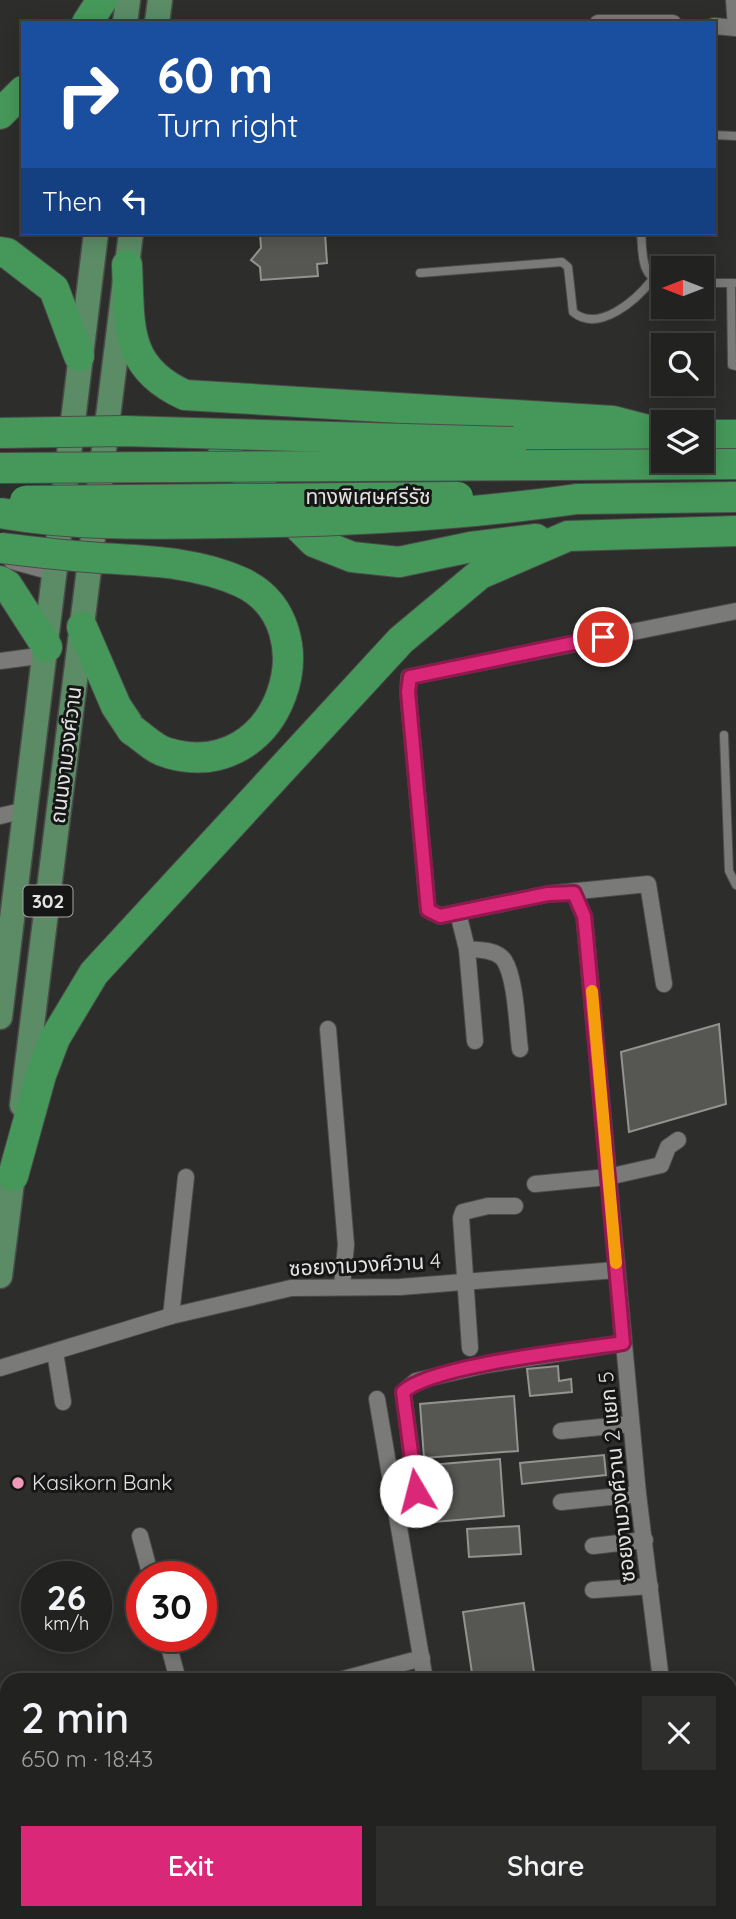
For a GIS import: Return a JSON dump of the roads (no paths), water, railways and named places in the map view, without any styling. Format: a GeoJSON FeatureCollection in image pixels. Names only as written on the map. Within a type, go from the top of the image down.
{"type":"FeatureCollection","features":[{"type":"Feature","properties":{"kind":"highway"},"geometry":{"type":"LineString","coordinates":[[88,21],[102,0]]}},
{"type":"Feature","properties":{"kind":"highway"},"geometry":{"type":"LineString","coordinates":[[0,105],[21,90]]}},
{"type":"Feature","properties":{"kind":"highway"},"geometry":{"type":"LineString","coordinates":[[0,114],[21,91]]}},
{"type":"Feature","properties":{"kind":"highway"},"geometry":{"type":"LineString","coordinates":[[0,252],[7,253],[54,289],[79,356]]}},
{"type":"Feature","properties":{"kind":"highway"},"geometry":{"type":"LineString","coordinates":[[127,265],[130,329],[137,353],[146,371],[163,385],[185,395],[213,400],[613,421],[651,431]]}},
{"type":"Feature","properties":{"kind":"highway"},"geometry":{"type":"LineString","coordinates":[[0,433],[124,431],[610,443],[651,436]]}},
{"type":"Feature","properties":{"kind":"highway"},"geometry":{"type":"LineString","coordinates":[[714,435],[736,435]]}},
{"type":"Feature","properties":{"kind":"highway"},"geometry":{"type":"LineString","coordinates":[[100,477],[140,455],[214,453],[237,465],[314,542],[352,557],[399,562],[471,547],[568,536],[736,531]]}},
{"type":"Feature","properties":{"kind":"highway","name":"ทางพิเศษศรีรัช"},"geometry":{"type":"LineString","coordinates":[[0,468],[736,464]]}},
{"type":"Feature","properties":{"kind":"highway","name":"ทางพิเศษศรีรัช"},"geometry":{"type":"LineString","coordinates":[[0,501],[344,497],[736,497]]}},
{"type":"Feature","properties":{"kind":"highway"},"geometry":{"type":"LineString","coordinates":[[0,513],[40,520],[117,523],[346,522],[475,513],[577,499]]}},
{"type":"Feature","properties":{"kind":"highway"},"geometry":{"type":"LineString","coordinates":[[13,1176],[41,1074],[55,1038],[94,972],[401,640],[480,574],[568,536]]}},
{"type":"Feature","properties":{"kind":"highway"},"geometry":{"type":"LineString","coordinates":[[0,548],[202,568],[243,583],[272,608],[286,637],[287,675],[274,716],[246,745],[204,760],[165,753],[132,730],[116,706],[82,627]]}},
{"type":"Feature","properties":{"kind":"highway"},"geometry":{"type":"LineString","coordinates":[[0,581],[7,585],[46,651]]}},
{"type":"Feature","properties":{"kind":"main road"},"geometry":{"type":"LineString","coordinates":[[125,21],[128,0]]}},
{"type":"Feature","properties":{"kind":"main road"},"geometry":{"type":"LineString","coordinates":[[158,21],[160,0]]}},
{"type":"Feature","properties":{"kind":"main road","name":"ถนนงามวงศ์วาน"},"geometry":{"type":"LineString","coordinates":[[0,1017],[96,235]]}},
{"type":"Feature","properties":{"kind":"main road","name":"ถนนงามวงศ์วาน"},"geometry":{"type":"LineString","coordinates":[[0,1276],[131,235]]}},
{"type":"Feature","properties":{"kind":"street"},"geometry":{"type":"LineString","coordinates":[[716,26],[736,28],[734,0]]}},
{"type":"Feature","properties":{"kind":"street"},"geometry":{"type":"LineString","coordinates":[[0,558],[56,573]]}},
{"type":"Feature","properties":{"kind":"street"},"geometry":{"type":"LineString","coordinates":[[664,984],[648,884],[548,894],[440,916],[428,910],[409,706],[410,677],[736,611]]}},
{"type":"Feature","properties":{"kind":"street"},"geometry":{"type":"LineString","coordinates":[[0,661],[46,651]]}},
{"type":"Feature","properties":{"kind":"street"},"geometry":{"type":"LineString","coordinates":[[0,816],[26,810]]}},
{"type":"Feature","properties":{"kind":"street","name":"ซอยงามวงศ์วาน 2 แยก 5"},"geometry":{"type":"LineString","coordinates":[[574,893],[582,909],[586,935],[638,1494],[660,1673]]}},
{"type":"Feature","properties":{"kind":"street"},"geometry":{"type":"LineString","coordinates":[[458,913],[467,949],[475,1041]]}},
{"type":"Feature","properties":{"kind":"street"},"geometry":{"type":"LineString","coordinates":[[467,949],[490,951],[503,960],[509,976],[520,1049]]}},
{"type":"Feature","properties":{"kind":"street"},"geometry":{"type":"LineString","coordinates":[[328,1029],[346,1245],[342,1286]]}},
{"type":"Feature","properties":{"kind":"street"},"geometry":{"type":"LineString","coordinates":[[535,1184],[608,1177],[661,1165],[668,1147],[678,1140]]}},
{"type":"Feature","properties":{"kind":"street"},"geometry":{"type":"LineString","coordinates":[[171,1316],[186,1177]]}},
{"type":"Feature","properties":{"kind":"street"},"geometry":{"type":"LineString","coordinates":[[470,1348],[461,1223],[463,1212],[488,1206],[515,1206]]}},
{"type":"Feature","properties":{"kind":"street","name":"ซอยงามวงศ์วาน 4"},"geometry":{"type":"LineString","coordinates":[[0,1368],[171,1316],[291,1288],[400,1287],[616,1270]]}},
{"type":"Feature","properties":{"kind":"street"},"geometry":{"type":"LineString","coordinates":[[420,1516],[403,1392],[408,1386],[416,1381],[485,1365],[623,1343]]}},
{"type":"Feature","properties":{"kind":"street"},"geometry":{"type":"LineString","coordinates":[[55,1352],[63,1402]]}},
{"type":"Feature","properties":{"kind":"street"},"geometry":{"type":"LineString","coordinates":[[377,1399],[424,1673]]}},
{"type":"Feature","properties":{"kind":"street"},"geometry":{"type":"LineString","coordinates":[[561,1431],[631,1424]]}},
{"type":"Feature","properties":{"kind":"street"},"geometry":{"type":"LineString","coordinates":[[561,1502],[638,1494]]}},
{"type":"Feature","properties":{"kind":"street"},"geometry":{"type":"LineString","coordinates":[[140,1536],[146,1561]]}},
{"type":"Feature","properties":{"kind":"street"},"geometry":{"type":"LineString","coordinates":[[593,1546],[645,1540]]}},
{"type":"Feature","properties":{"kind":"street"},"geometry":{"type":"LineString","coordinates":[[593,1590],[650,1586]]}},
{"type":"Feature","properties":{"kind":"street"},"geometry":{"type":"LineString","coordinates":[[170,1652],[176,1673]]}},
{"type":"Feature","properties":{"kind":"street"},"geometry":{"type":"LineString","coordinates":[[366,1673],[422,1658]]}},
{"type":"Feature","properties":{"kind":"lane"},"geometry":{"type":"LineString","coordinates":[[716,135],[736,136]]}},
{"type":"Feature","properties":{"kind":"lane"},"geometry":{"type":"LineString","coordinates":[[641,235],[646,274],[651,279]]}},
{"type":"Feature","properties":{"kind":"lane"},"geometry":{"type":"LineString","coordinates":[[420,273],[562,262],[568,267],[573,312],[584,318],[601,317],[620,309],[637,299],[651,281]]}},
{"type":"Feature","properties":{"kind":"lane"},"geometry":{"type":"LineString","coordinates":[[714,283],[733,283],[732,365],[736,366]]}},
{"type":"Feature","properties":{"kind":"lane"},"geometry":{"type":"LineString","coordinates":[[724,735],[729,872],[736,885]]}},
{"type":"Feature","properties":{"kind":"place","name":"Kasikorn Bank"},"geometry":{"type":"Point","coordinates":[18,1483]}}]}
